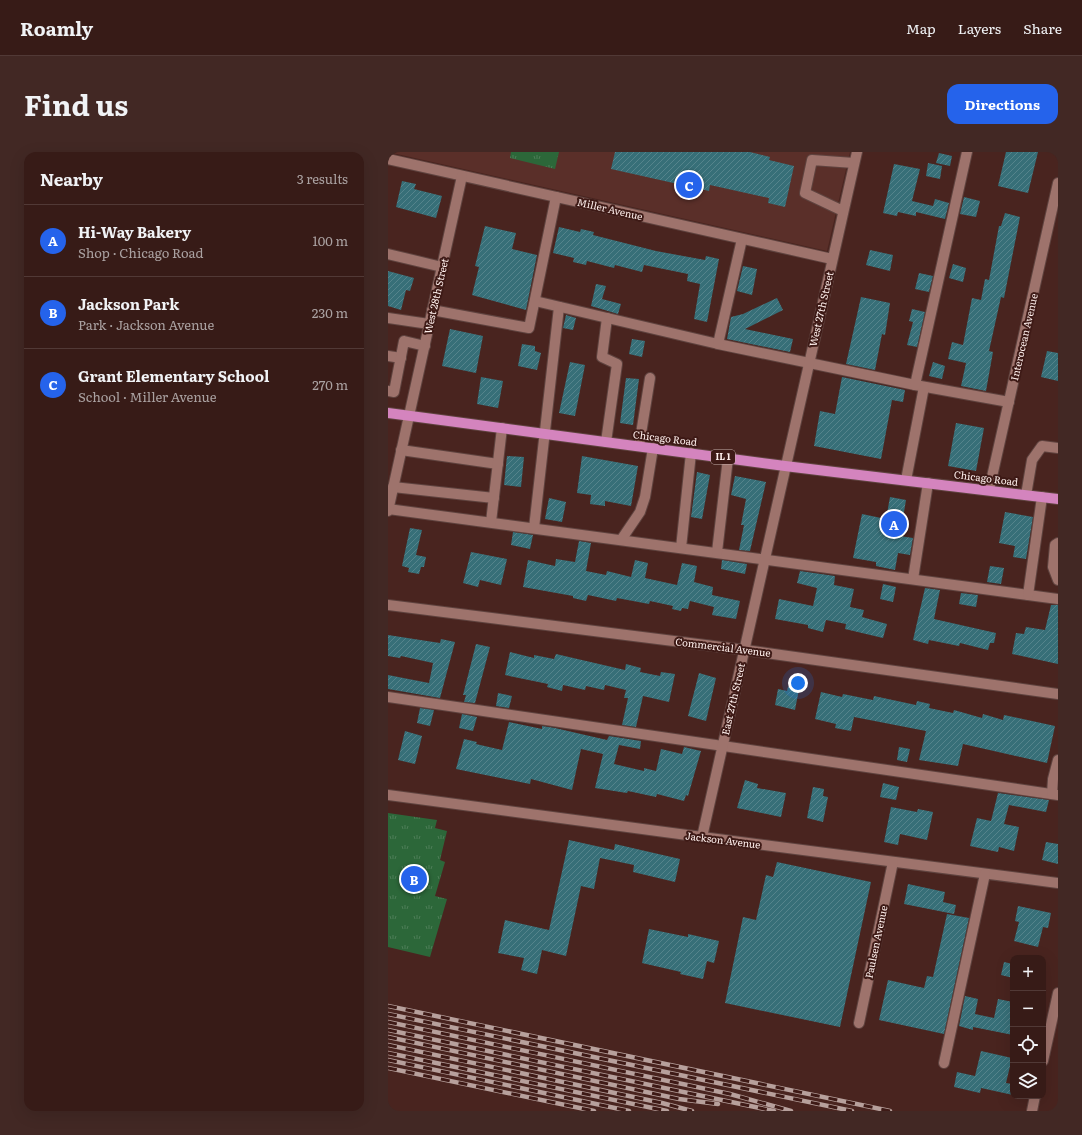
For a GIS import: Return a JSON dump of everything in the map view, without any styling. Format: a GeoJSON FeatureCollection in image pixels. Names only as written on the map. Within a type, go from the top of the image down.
{"type":"FeatureCollection","features":[{"type":"Feature","properties":{"kind":"main road","name":"Chicago Road"},"geometry":{"type":"LineString","coordinates":[[388,413],[785,466],[1058,499]]}},
{"type":"Feature","properties":{"kind":"street","name":"West 27th Street"},"geometry":{"type":"LineString","coordinates":[[785,466],[857,152]]}},
{"type":"Feature","properties":{"kind":"street"},"geometry":{"type":"LineString","coordinates":[[906,480],[919,386],[968,152]]}},
{"type":"Feature","properties":{"kind":"street","name":"Miller Avenue"},"geometry":{"type":"LineString","coordinates":[[388,159],[832,259]]}},
{"type":"Feature","properties":{"kind":"street"},"geometry":{"type":"LineString","coordinates":[[843,211],[805,193],[812,160],[854,163]]}},
{"type":"Feature","properties":{"kind":"street","name":"West 28th Street"},"geometry":{"type":"LineString","coordinates":[[388,510],[462,176]]}},
{"type":"Feature","properties":{"kind":"street","name":"Interocean Avenue"},"geometry":{"type":"LineString","coordinates":[[989,490],[1058,183]]}},
{"type":"Feature","properties":{"kind":"street"},"geometry":{"type":"LineString","coordinates":[[432,310],[529,328],[556,197]]}},
{"type":"Feature","properties":{"kind":"street"},"geometry":{"type":"LineString","coordinates":[[718,344],[742,239]]}},
{"type":"Feature","properties":{"kind":"street"},"geometry":{"type":"LineString","coordinates":[[388,254],[442,267]]}},
{"type":"Feature","properties":{"kind":"street"},"geometry":{"type":"LineString","coordinates":[[535,301],[718,344],[919,386],[1009,402]]}},
{"type":"Feature","properties":{"kind":"street"},"geometry":{"type":"LineString","coordinates":[[534,528],[560,306]]}},
{"type":"Feature","properties":{"kind":"street"},"geometry":{"type":"LineString","coordinates":[[388,318],[429,324]]}},
{"type":"Feature","properties":{"kind":"street"},"geometry":{"type":"LineString","coordinates":[[606,442],[617,364],[602,357],[607,318]]}},
{"type":"Feature","properties":{"kind":"street"},"geometry":{"type":"LineString","coordinates":[[388,391],[394,392],[404,341],[424,346]]}},
{"type":"Feature","properties":{"kind":"street"},"geometry":{"type":"LineString","coordinates":[[388,356],[401,358]]}},
{"type":"Feature","properties":{"kind":"street"},"geometry":{"type":"LineString","coordinates":[[639,446],[650,378]]}},
{"type":"Feature","properties":{"kind":"street"},"geometry":{"type":"LineString","coordinates":[[491,522],[502,428]]}},
{"type":"Feature","properties":{"kind":"street"},"geometry":{"type":"LineString","coordinates":[[1026,495],[1032,460],[1042,446],[1058,448]]}},
{"type":"Feature","properties":{"kind":"street"},"geometry":{"type":"LineString","coordinates":[[621,540],[640,512],[645,496],[653,448]]}},
{"type":"Feature","properties":{"kind":"street"},"geometry":{"type":"LineString","coordinates":[[401,450],[498,464]]}},
{"type":"Feature","properties":{"kind":"street"},"geometry":{"type":"LineString","coordinates":[[680,548],[691,453]]}},
{"type":"Feature","properties":{"kind":"street"},"geometry":{"type":"LineString","coordinates":[[717,552],[728,458]]}},
{"type":"Feature","properties":{"kind":"street","name":"East 27th Street"},"geometry":{"type":"LineString","coordinates":[[702,838],[785,466]]}},
{"type":"Feature","properties":{"kind":"street"},"geometry":{"type":"LineString","coordinates":[[913,579],[928,483]]}},
{"type":"Feature","properties":{"kind":"street"},"geometry":{"type":"LineString","coordinates":[[393,487],[494,498]]}},
{"type":"Feature","properties":{"kind":"street"},"geometry":{"type":"LineString","coordinates":[[1028,595],[1042,497]]}},
{"type":"Feature","properties":{"kind":"street"},"geometry":{"type":"LineString","coordinates":[[388,510],[717,552],[1058,599]]}},
{"type":"Feature","properties":{"kind":"street"},"geometry":{"type":"LineString","coordinates":[[1058,543],[1056,544],[1053,567],[1058,580]]}},
{"type":"Feature","properties":{"kind":"street","name":"Commercial Avenue"},"geometry":{"type":"LineString","coordinates":[[388,605],[745,650],[1058,694]]}},
{"type":"Feature","properties":{"kind":"street"},"geometry":{"type":"LineString","coordinates":[[388,697],[1055,794],[1053,779],[1058,760]]}},
{"type":"Feature","properties":{"kind":"street","name":"Jackson Avenue"},"geometry":{"type":"LineString","coordinates":[[388,795],[702,838],[1058,883]]}},
{"type":"Feature","properties":{"kind":"street","name":"Paulsen Avenue"},"geometry":{"type":"LineString","coordinates":[[859,1023],[893,862]]}},
{"type":"Feature","properties":{"kind":"street"},"geometry":{"type":"LineString","coordinates":[[944,1064],[985,874]]}},
{"type":"Feature","properties":{"kind":"street"},"geometry":{"type":"LineString","coordinates":[[1046,1047],[1058,993]]}},
{"type":"Feature","properties":{"kind":"street"},"geometry":{"type":"LineString","coordinates":[[1032,1111],[1034,1099]]}},
{"type":"Feature","properties":{"kind":"shaded area"},"geometry":{"type":"Polygon","coordinates":[[[388,152],[850,152],[827,251],[388,152]]]}},
{"type":"Feature","properties":{"kind":"green space"},"geometry":{"type":"Polygon","coordinates":[[[511,152],[559,152],[555,169],[510,158],[511,152]]]}},
{"type":"Feature","properties":{"kind":"green space"},"geometry":{"type":"Polygon","coordinates":[[[388,813],[437,820],[435,828],[447,831],[440,860],[445,862],[435,896],[447,899],[430,957],[388,947],[388,813]]]}},
{"type":"Feature","properties":{"kind":"building"},"geometry":{"type":"Polygon","coordinates":[[[615,152],[750,152],[770,157],[769,160],[794,166],[785,207],[768,203],[769,198],[710,185],[709,191],[611,169],[615,152]]]}},
{"type":"Feature","properties":{"kind":"building"},"geometry":{"type":"Polygon","coordinates":[[[1006,152],[1038,152],[1028,193],[998,186],[1006,152]]]}},
{"type":"Feature","properties":{"kind":"building"},"geometry":{"type":"Polygon","coordinates":[[[939,153],[952,156],[950,166],[936,163],[939,153]]]}},
{"type":"Feature","properties":{"kind":"building"},"geometry":{"type":"Polygon","coordinates":[[[928,163],[942,166],[940,179],[926,176],[928,163]]]}},
{"type":"Feature","properties":{"kind":"building"},"geometry":{"type":"Polygon","coordinates":[[[894,164],[920,169],[912,201],[933,206],[935,199],[949,203],[945,219],[916,212],[916,216],[898,212],[897,216],[883,213],[894,164]]]}},
{"type":"Feature","properties":{"kind":"building"},"geometry":{"type":"Polygon","coordinates":[[[402,181],[416,184],[414,189],[442,196],[436,218],[396,207],[402,181]]]}},
{"type":"Feature","properties":{"kind":"building"},"geometry":{"type":"Polygon","coordinates":[[[964,197],[980,201],[976,217],[960,214],[964,197]]]}},
{"type":"Feature","properties":{"kind":"building"},"geometry":{"type":"Polygon","coordinates":[[[1005,213],[1020,217],[1004,298],[1001,297],[989,351],[993,352],[986,391],[961,386],[966,363],[948,359],[952,342],[963,345],[972,298],[981,300],[985,279],[989,280],[999,226],[1001,226],[1005,213]]]}},
{"type":"Feature","properties":{"kind":"building"},"geometry":{"type":"Polygon","coordinates":[[[485,226],[516,233],[512,249],[537,255],[526,310],[472,295],[479,267],[475,266],[485,226]]]}},
{"type":"Feature","properties":{"kind":"building"},"geometry":{"type":"Polygon","coordinates":[[[559,227],[580,232],[581,229],[594,232],[593,235],[656,251],[705,260],[706,256],[719,259],[707,322],[694,319],[700,284],[687,281],[688,274],[644,265],[642,272],[615,265],[614,268],[587,261],[586,265],[573,262],[574,258],[553,253],[559,227]]]}},
{"type":"Feature","properties":{"kind":"building"},"geometry":{"type":"Polygon","coordinates":[[[870,250],[893,255],[890,271],[866,265],[870,250]]]}},
{"type":"Feature","properties":{"kind":"building"},"geometry":{"type":"Polygon","coordinates":[[[953,264],[966,268],[963,282],[949,278],[953,264]]]}},
{"type":"Feature","properties":{"kind":"building"},"geometry":{"type":"Polygon","coordinates":[[[743,266],[757,269],[752,295],[737,291],[743,266]]]}},
{"type":"Feature","properties":{"kind":"building"},"geometry":{"type":"Polygon","coordinates":[[[388,271],[414,278],[410,291],[406,290],[401,310],[388,306],[388,271]]]}},
{"type":"Feature","properties":{"kind":"building"},"geometry":{"type":"Polygon","coordinates":[[[919,273],[933,276],[929,292],[915,289],[919,273]]]}},
{"type":"Feature","properties":{"kind":"building"},"geometry":{"type":"Polygon","coordinates":[[[596,284],[606,286],[602,299],[621,304],[618,314],[591,306],[596,284]]]}},
{"type":"Feature","properties":{"kind":"building"},"geometry":{"type":"Polygon","coordinates":[[[861,297],[890,303],[885,335],[882,334],[875,370],[846,364],[861,297]]]}},
{"type":"Feature","properties":{"kind":"building"},"geometry":{"type":"Polygon","coordinates":[[[777,298],[783,310],[745,329],[793,339],[790,352],[727,339],[731,317],[743,314],[777,298]]]}},
{"type":"Feature","properties":{"kind":"building"},"geometry":{"type":"Polygon","coordinates":[[[912,309],[925,312],[917,347],[907,345],[913,322],[909,321],[912,309]]]}},
{"type":"Feature","properties":{"kind":"building"},"geometry":{"type":"Polygon","coordinates":[[[566,315],[576,318],[573,330],[563,328],[566,315]]]}},
{"type":"Feature","properties":{"kind":"building"},"geometry":{"type":"Polygon","coordinates":[[[450,329],[483,336],[476,373],[442,366],[450,329]]]}},
{"type":"Feature","properties":{"kind":"building"},"geometry":{"type":"Polygon","coordinates":[[[632,339],[645,341],[642,357],[629,354],[632,339]]]}},
{"type":"Feature","properties":{"kind":"building"},"geometry":{"type":"Polygon","coordinates":[[[522,344],[535,346],[535,351],[541,353],[537,370],[518,366],[522,344]]]}},
{"type":"Feature","properties":{"kind":"building"},"geometry":{"type":"Polygon","coordinates":[[[1047,351],[1058,353],[1058,381],[1041,377],[1047,351]]]}},
{"type":"Feature","properties":{"kind":"building"},"geometry":{"type":"Polygon","coordinates":[[[570,362],[585,365],[575,416],[559,413],[570,362]]]}},
{"type":"Feature","properties":{"kind":"building"},"geometry":{"type":"Polygon","coordinates":[[[933,362],[945,366],[942,379],[929,376],[933,362]]]}},
{"type":"Feature","properties":{"kind":"building"},"geometry":{"type":"Polygon","coordinates":[[[481,377],[503,381],[498,408],[477,404],[481,377]]]}},
{"type":"Feature","properties":{"kind":"building"},"geometry":{"type":"Polygon","coordinates":[[[842,377],[905,390],[903,402],[892,400],[881,459],[814,446],[820,411],[835,414],[842,377]]]}},
{"type":"Feature","properties":{"kind":"building"},"geometry":{"type":"Polygon","coordinates":[[[626,378],[639,379],[633,425],[620,423],[626,378]]]}},
{"type":"Feature","properties":{"kind":"building"},"geometry":{"type":"Polygon","coordinates":[[[956,423],[984,428],[976,471],[948,466],[956,423]]]}},
{"type":"Feature","properties":{"kind":"building"},"geometry":{"type":"Polygon","coordinates":[[[507,456],[524,457],[521,487],[504,485],[507,456]]]}},
{"type":"Feature","properties":{"kind":"building"},"geometry":{"type":"Polygon","coordinates":[[[582,456],[638,466],[631,506],[605,501],[605,506],[590,504],[591,495],[577,493],[582,456]]]}},
{"type":"Feature","properties":{"kind":"building"},"geometry":{"type":"Polygon","coordinates":[[[697,472],[710,475],[702,519],[691,517],[697,472]]]}},
{"type":"Feature","properties":{"kind":"building"},"geometry":{"type":"Polygon","coordinates":[[[735,476],[766,482],[750,551],[739,550],[744,525],[741,525],[746,499],[731,495],[735,476]]]}},
{"type":"Feature","properties":{"kind":"building"},"geometry":{"type":"Polygon","coordinates":[[[890,497],[906,500],[900,536],[913,538],[910,555],[898,553],[895,570],[876,566],[876,562],[853,558],[862,514],[886,519],[890,497]]]}},
{"type":"Feature","properties":{"kind":"building"},"geometry":{"type":"Polygon","coordinates":[[[549,498],[566,502],[562,522],[545,519],[549,498]]]}},
{"type":"Feature","properties":{"kind":"building"},"geometry":{"type":"Polygon","coordinates":[[[1005,512],[1033,517],[1026,559],[1013,557],[1015,546],[999,543],[1005,512]]]}},
{"type":"Feature","properties":{"kind":"building"},"geometry":{"type":"Polygon","coordinates":[[[410,528],[422,530],[416,555],[426,557],[424,567],[421,567],[419,574],[408,572],[409,568],[402,566],[410,528]]]}},
{"type":"Feature","properties":{"kind":"building"},"geometry":{"type":"Polygon","coordinates":[[[513,532],[533,535],[530,549],[511,545],[513,532]]]}},
{"type":"Feature","properties":{"kind":"building"},"geometry":{"type":"Polygon","coordinates":[[[579,541],[591,543],[586,571],[606,575],[607,571],[631,577],[635,560],[648,563],[645,578],[677,585],[682,563],[697,566],[694,582],[713,587],[712,595],[740,601],[736,619],[712,615],[714,607],[690,601],[688,609],[682,608],[681,611],[672,609],[673,606],[650,601],[649,604],[617,598],[616,601],[588,595],[586,601],[573,598],[573,596],[523,587],[528,560],[555,566],[556,559],[575,562],[579,541]]]}},
{"type":"Feature","properties":{"kind":"building"},"geometry":{"type":"Polygon","coordinates":[[[471,552],[507,559],[501,585],[480,580],[478,587],[463,583],[471,552]]]}},
{"type":"Feature","properties":{"kind":"building"},"geometry":{"type":"Polygon","coordinates":[[[722,560],[747,564],[745,574],[721,569],[722,560]]]}},
{"type":"Feature","properties":{"kind":"building"},"geometry":{"type":"Polygon","coordinates":[[[990,566],[1004,568],[1001,584],[987,582],[990,566]]]}},
{"type":"Feature","properties":{"kind":"building"},"geometry":{"type":"Polygon","coordinates":[[[800,571],[835,576],[834,585],[854,589],[850,607],[864,610],[862,617],[887,624],[883,638],[845,629],[846,624],[826,620],[823,632],[808,628],[808,625],[775,619],[779,599],[813,606],[817,588],[797,583],[800,571]]]}},
{"type":"Feature","properties":{"kind":"building"},"geometry":{"type":"Polygon","coordinates":[[[883,584],[896,587],[893,602],[880,599],[883,584]]]}},
{"type":"Feature","properties":{"kind":"building"},"geometry":{"type":"Polygon","coordinates":[[[925,588],[940,590],[934,619],[996,633],[994,643],[990,643],[988,650],[960,643],[959,646],[929,640],[928,644],[913,640],[925,588]]]}},
{"type":"Feature","properties":{"kind":"building"},"geometry":{"type":"Polygon","coordinates":[[[961,593],[978,595],[976,607],[959,604],[961,593]]]}},
{"type":"Feature","properties":{"kind":"building"},"geometry":{"type":"Polygon","coordinates":[[[1051,605],[1058,605],[1058,664],[1012,654],[1016,633],[1024,634],[1026,627],[1045,630],[1051,605]]]}},
{"type":"Feature","properties":{"kind":"building"},"geometry":{"type":"Polygon","coordinates":[[[388,635],[440,643],[441,639],[455,642],[440,698],[388,689],[388,675],[429,683],[433,663],[401,656],[400,658],[388,656],[388,635]]]}},
{"type":"Feature","properties":{"kind":"building"},"geometry":{"type":"Polygon","coordinates":[[[476,644],[490,647],[475,703],[464,702],[466,695],[463,695],[476,644]]]}},
{"type":"Feature","properties":{"kind":"building"},"geometry":{"type":"Polygon","coordinates":[[[510,652],[534,658],[534,655],[554,659],[556,654],[625,670],[626,664],[641,668],[640,672],[660,676],[661,672],[675,674],[669,702],[643,696],[636,727],[622,725],[628,698],[624,698],[626,690],[605,685],[604,690],[586,686],[585,690],[563,685],[562,691],[547,687],[548,684],[505,675],[510,652]]]}},
{"type":"Feature","properties":{"kind":"building"},"geometry":{"type":"Polygon","coordinates":[[[699,673],[716,678],[706,721],[688,716],[699,673]]]}},
{"type":"Feature","properties":{"kind":"building"},"geometry":{"type":"Polygon","coordinates":[[[788,687],[799,689],[795,710],[775,705],[778,689],[787,691],[788,687]]]}},
{"type":"Feature","properties":{"kind":"building"},"geometry":{"type":"Polygon","coordinates":[[[821,692],[842,697],[843,694],[873,700],[874,696],[916,705],[917,701],[930,704],[929,708],[953,713],[954,710],[982,718],[983,714],[1003,720],[1004,715],[1055,726],[1047,763],[963,744],[958,766],[919,760],[926,731],[854,717],[851,731],[835,728],[836,724],[815,719],[821,692]]]}},
{"type":"Feature","properties":{"kind":"building"},"geometry":{"type":"Polygon","coordinates":[[[498,693],[512,696],[509,708],[496,706],[498,693]]]}},
{"type":"Feature","properties":{"kind":"building"},"geometry":{"type":"Polygon","coordinates":[[[420,708],[434,710],[430,726],[417,723],[420,708]]]}},
{"type":"Feature","properties":{"kind":"building"},"geometry":{"type":"Polygon","coordinates":[[[462,714],[477,717],[473,731],[459,728],[462,714]]]}},
{"type":"Feature","properties":{"kind":"building"},"geometry":{"type":"Polygon","coordinates":[[[509,722],[542,729],[542,726],[555,728],[607,740],[609,736],[641,741],[640,749],[619,745],[614,764],[644,771],[644,768],[656,771],[661,749],[682,754],[684,747],[701,751],[688,796],[686,795],[684,801],[657,794],[656,797],[628,791],[627,793],[595,788],[603,754],[581,749],[572,790],[531,779],[530,784],[456,769],[464,739],[477,742],[476,744],[502,750],[509,722]]]}},
{"type":"Feature","properties":{"kind":"building"},"geometry":{"type":"Polygon","coordinates":[[[405,731],[422,736],[415,764],[398,760],[405,731]]]}},
{"type":"Feature","properties":{"kind":"building"},"geometry":{"type":"Polygon","coordinates":[[[899,747],[910,749],[907,762],[897,760],[899,747]]]}},
{"type":"Feature","properties":{"kind":"building"},"geometry":{"type":"Polygon","coordinates":[[[745,780],[758,784],[757,788],[786,793],[781,817],[737,808],[745,780]]]}},
{"type":"Feature","properties":{"kind":"building"},"geometry":{"type":"Polygon","coordinates":[[[883,783],[899,787],[896,800],[880,797],[883,783]]]}},
{"type":"Feature","properties":{"kind":"building"},"geometry":{"type":"Polygon","coordinates":[[[813,787],[824,789],[823,796],[828,797],[823,822],[807,818],[813,787]]]}},
{"type":"Feature","properties":{"kind":"building"},"geometry":{"type":"Polygon","coordinates":[[[998,793],[1049,800],[1046,812],[1009,805],[1004,824],[1019,827],[1014,851],[999,847],[998,852],[970,846],[977,818],[991,821],[998,793]]]}},
{"type":"Feature","properties":{"kind":"building"},"geometry":{"type":"Polygon","coordinates":[[[891,807],[917,812],[918,809],[933,812],[927,840],[900,834],[898,845],[884,842],[891,807]]]}},
{"type":"Feature","properties":{"kind":"building"},"geometry":{"type":"Polygon","coordinates":[[[569,840],[614,850],[615,844],[680,859],[675,882],[633,872],[634,865],[600,858],[594,889],[581,886],[566,956],[542,950],[537,974],[521,970],[524,958],[498,953],[505,920],[549,930],[569,840]]]}},
{"type":"Feature","properties":{"kind":"building"},"geometry":{"type":"Polygon","coordinates":[[[1046,842],[1058,844],[1058,864],[1042,860],[1046,842]]]}},
{"type":"Feature","properties":{"kind":"building"},"geometry":{"type":"Polygon","coordinates":[[[777,862],[871,882],[840,1027],[725,1003],[743,917],[756,920],[766,875],[773,877],[777,862]]]}},
{"type":"Feature","properties":{"kind":"building"},"geometry":{"type":"Polygon","coordinates":[[[908,884],[945,892],[943,902],[956,905],[954,914],[904,904],[908,884]]]}},
{"type":"Feature","properties":{"kind":"building"},"geometry":{"type":"Polygon","coordinates":[[[1018,906],[1051,913],[1048,928],[1043,927],[1038,947],[1014,941],[1019,922],[1015,921],[1018,906]]]}},
{"type":"Feature","properties":{"kind":"building"},"geometry":{"type":"Polygon","coordinates":[[[947,914],[969,918],[944,1034],[879,1020],[888,980],[924,988],[927,976],[933,977],[947,914]]]}},
{"type":"Feature","properties":{"kind":"building"},"geometry":{"type":"Polygon","coordinates":[[[649,929],[688,937],[688,934],[719,941],[714,963],[707,961],[703,979],[642,963],[649,929]]]}},
{"type":"Feature","properties":{"kind":"building"},"geometry":{"type":"Polygon","coordinates":[[[1004,962],[1010,963],[1010,977],[1001,975],[1004,962]]]}},
{"type":"Feature","properties":{"kind":"building"},"geometry":{"type":"Polygon","coordinates":[[[965,996],[978,999],[975,1014],[994,1018],[998,999],[1010,1001],[1010,1034],[973,1027],[973,1030],[959,1026],[965,996]]]}},
{"type":"Feature","properties":{"kind":"building"},"geometry":{"type":"Polygon","coordinates":[[[981,1051],[1010,1058],[1010,1066],[1006,1083],[1010,1084],[1010,1094],[981,1088],[980,1093],[954,1087],[957,1072],[975,1076],[981,1051]]]}},
{"type":"Feature","properties":{"kind":"railway"},"geometry":{"type":"LineString","coordinates":[[388,1006],[890,1111]]}},
{"type":"Feature","properties":{"kind":"railway"},"geometry":{"type":"LineString","coordinates":[[388,1014],[852,1111]]}},
{"type":"Feature","properties":{"kind":"railway"},"geometry":{"type":"LineString","coordinates":[[388,1022],[730,1094],[791,1111]]}},
{"type":"Feature","properties":{"kind":"railway"},"geometry":{"type":"LineString","coordinates":[[388,1030],[774,1111]]}},
{"type":"Feature","properties":{"kind":"railway"},"geometry":{"type":"LineString","coordinates":[[388,1037],[679,1099],[718,1104]]}},
{"type":"Feature","properties":{"kind":"railway"},"geometry":{"type":"LineString","coordinates":[[388,1045],[662,1103],[692,1111]]}},
{"type":"Feature","properties":{"kind":"railway"},"geometry":{"type":"LineString","coordinates":[[388,1053],[667,1111]]}},
{"type":"Feature","properties":{"kind":"railway"},"geometry":{"type":"LineString","coordinates":[[388,1060],[629,1111]]}},
{"type":"Feature","properties":{"kind":"railway"},"geometry":{"type":"LineString","coordinates":[[388,1068],[594,1111]]}},
{"type":"Feature","properties":{"kind":"place","name":"Grant Elementary School"},"geometry":{"type":"Point","coordinates":[689,185]}},
{"type":"Feature","properties":{"kind":"place","name":"Hi-Way Bakery"},"geometry":{"type":"Point","coordinates":[894,524]}},
{"type":"Feature","properties":{"kind":"place","name":"Jackson Park"},"geometry":{"type":"Point","coordinates":[414,879]}}]}
